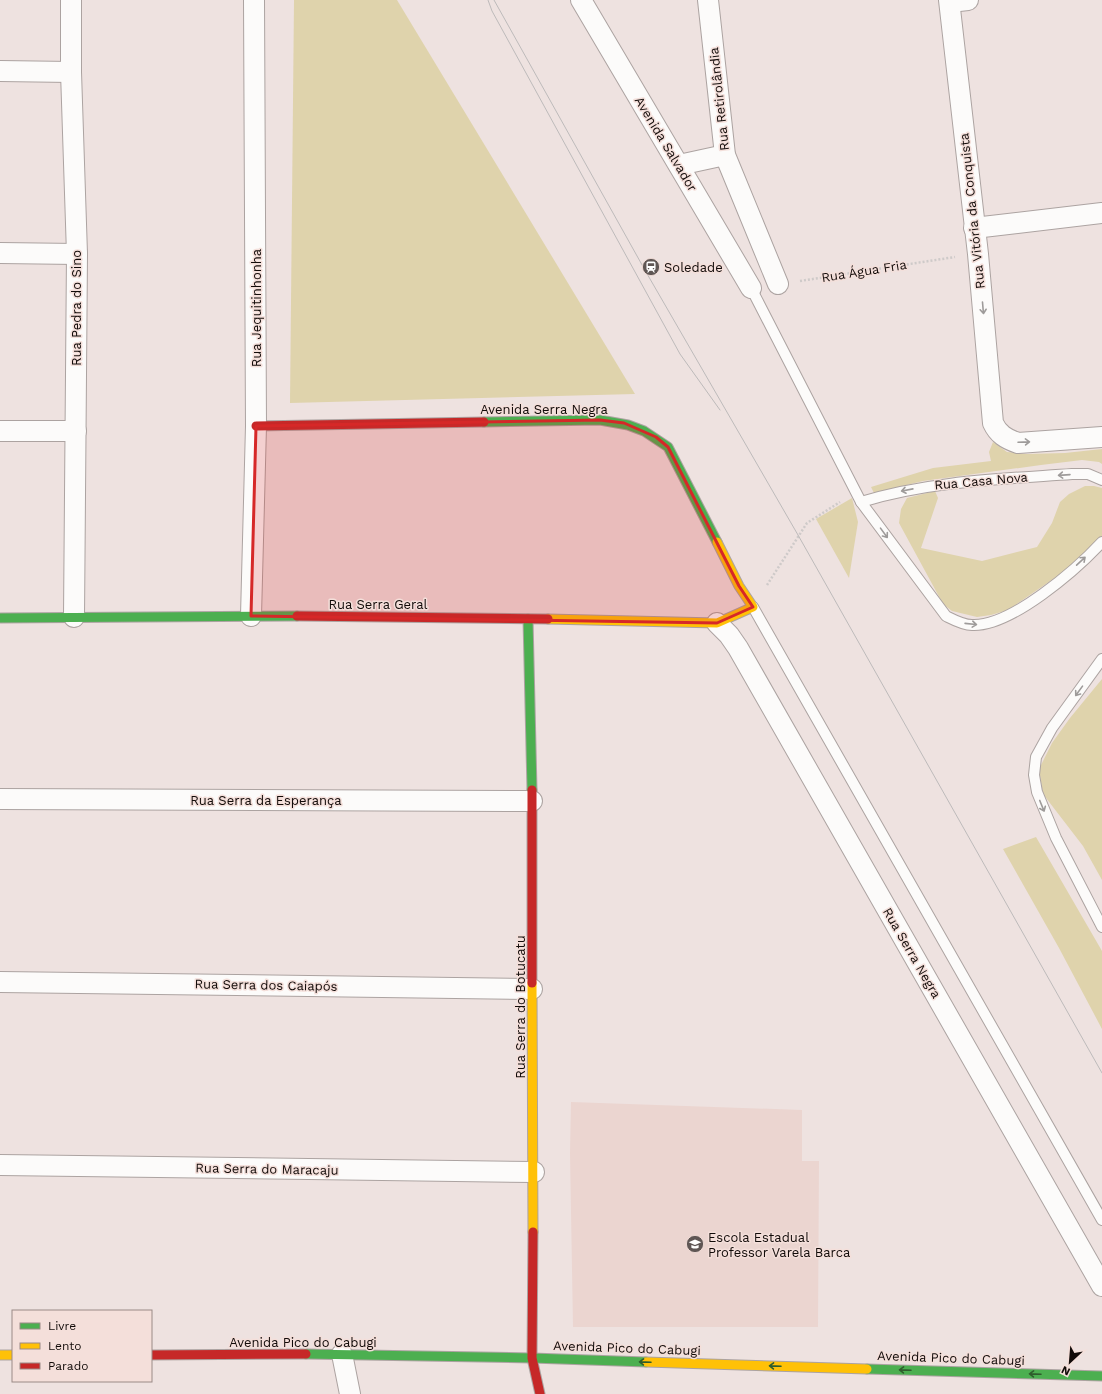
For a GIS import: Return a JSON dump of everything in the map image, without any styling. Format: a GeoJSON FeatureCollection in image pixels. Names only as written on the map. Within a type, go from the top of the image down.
{"type":"FeatureCollection","features":[{"type":"Feature","properties":{"kind":"street","name":"Rua Pedra do Sino"},"geometry":{"type":"LineString","coordinates":[[71,0],[71,72],[77,254],[74,617]]}},
{"type":"Feature","properties":{"kind":"street","name":"Rua Jequitinhonha"},"geometry":{"type":"LineString","coordinates":[[251,616],[256,426],[254,0]]}},
{"type":"Feature","properties":{"kind":"street","name":"Avenida Salvador"},"geometry":{"type":"LineString","coordinates":[[581,0],[751,288]]}},
{"type":"Feature","properties":{"kind":"street","name":"Rua Retirolândia"},"geometry":{"type":"LineString","coordinates":[[708,0],[725,155],[778,284]]}},
{"type":"Feature","properties":{"kind":"street","name":"Rua Vitória da Conquista"},"geometry":{"type":"LineString","coordinates":[[956,1],[974,228],[978,254],[993,423],[997,431],[1002,436],[1018,443],[1102,437]]}},
{"type":"Feature","properties":{"kind":"street"},"geometry":{"type":"LineString","coordinates":[[0,71],[71,72]]}},
{"type":"Feature","properties":{"kind":"street"},"geometry":{"type":"LineString","coordinates":[[679,165],[725,155]]}},
{"type":"Feature","properties":{"kind":"street"},"geometry":{"type":"LineString","coordinates":[[974,228],[1102,213]]}},
{"type":"Feature","properties":{"kind":"street"},"geometry":{"type":"LineString","coordinates":[[0,253],[77,254]]}},
{"type":"Feature","properties":{"kind":"street","name":"Avenida Serra Negra"},"geometry":{"type":"LineString","coordinates":[[256,426],[600,420],[624,422],[656,437],[668,447],[739,586],[753,607]]}},
{"type":"Feature","properties":{"kind":"street"},"geometry":{"type":"LineString","coordinates":[[0,432],[76,431]]}},
{"type":"Feature","properties":{"kind":"street","name":"Rua Serra Geral"},"geometry":{"type":"LineString","coordinates":[[0,618],[251,616],[717,623],[753,607]]}},
{"type":"Feature","properties":{"kind":"street","name":"Rua Serra do Botucatu"},"geometry":{"type":"LineString","coordinates":[[528,619],[532,801],[534,1172],[532,1358],[540,1394]]}},
{"type":"Feature","properties":{"kind":"street","name":"Rua Serra Negra"},"geometry":{"type":"LineString","coordinates":[[717,623],[729,635],[738,648],[1102,1286]]}},
{"type":"Feature","properties":{"kind":"street","name":"Rua Serra da Esperança"},"geometry":{"type":"LineString","coordinates":[[0,800],[532,801]]}},
{"type":"Feature","properties":{"kind":"street","name":"Rua Serra dos Caiapós"},"geometry":{"type":"LineString","coordinates":[[0,982],[532,989]]}},
{"type":"Feature","properties":{"kind":"street","name":"Rua Serra do Maracaju"},"geometry":{"type":"LineString","coordinates":[[0,1165],[534,1172]]}},
{"type":"Feature","properties":{"kind":"street"},"geometry":{"type":"LineString","coordinates":[[342,1354],[350,1394]]}},
{"type":"Feature","properties":{"kind":"street","name":"Avenida Pico do Cabugi"},"geometry":{"type":"LineString","coordinates":[[152,1355],[342,1354],[532,1358],[1102,1376]]}},
{"type":"Feature","properties":{"kind":"street"},"geometry":{"type":"LineString","coordinates":[[0,1356],[12,1356]]}},
{"type":"Feature","properties":{"kind":"lane"},"geometry":{"type":"LineString","coordinates":[[751,288],[861,502],[946,616],[972,625],[985,624],[1016,612],[1037,598],[1071,571],[1102,542]]}},
{"type":"Feature","properties":{"kind":"lane","name":"Rua Casa Nova"},"geometry":{"type":"LineString","coordinates":[[861,502],[906,490],[949,483],[1072,474],[1088,474],[1102,480]]}},
{"type":"Feature","properties":{"kind":"lane"},"geometry":{"type":"LineString","coordinates":[[753,607],[1102,1220]]}},
{"type":"Feature","properties":{"kind":"lane"},"geometry":{"type":"LineString","coordinates":[[1102,659],[1052,728],[1036,757],[1034,775],[1037,792],[1056,838],[1102,927]]}},
{"type":"Feature","properties":{"kind":"path","name":"Rua Água Fria"},"geometry":{"type":"LineString","coordinates":[[778,284],[978,254]]}},
{"type":"Feature","properties":{"kind":"path"},"geometry":{"type":"LineString","coordinates":[[753,607],[807,523],[856,492]]}},
{"type":"Feature","properties":{"kind":"highlighted area"},"geometry":{"type":"Polygon","coordinates":[[[600,420],[624,423],[656,437],[668,447],[739,586],[753,607],[717,623],[251,616],[256,426],[600,420]]]}},
{"type":"Feature","properties":{"kind":"shaded area"},"geometry":{"type":"Polygon","coordinates":[[[294,0],[397,0],[635,394],[290,403],[294,0]]]}},
{"type":"Feature","properties":{"kind":"shaded area"},"geometry":{"type":"Polygon","coordinates":[[[993,442],[1007,452],[1027,454],[1065,453],[1102,449],[1102,464],[1099,462],[1082,460],[1041,465],[923,481],[874,493],[871,487],[933,468],[991,461],[989,452],[993,442]]]}},
{"type":"Feature","properties":{"kind":"shaded area"},"geometry":{"type":"Polygon","coordinates":[[[1085,486],[1102,488],[1102,536],[1086,554],[1059,575],[1008,610],[991,615],[977,617],[952,611],[943,604],[899,523],[901,509],[907,498],[935,491],[938,498],[921,548],[982,561],[1037,547],[1052,523],[1060,502],[1069,494],[1085,486]]]}},
{"type":"Feature","properties":{"kind":"shaded area"},"geometry":{"type":"Polygon","coordinates":[[[852,498],[858,522],[849,578],[816,519],[852,498]]]}},
{"type":"Feature","properties":{"kind":"shaded area"},"geometry":{"type":"Polygon","coordinates":[[[1102,679],[1102,880],[1083,846],[1043,794],[1039,769],[1052,743],[1070,718],[1102,679]]]}},
{"type":"Feature","properties":{"kind":"shaded area"},"geometry":{"type":"Polygon","coordinates":[[[1036,837],[1102,951],[1102,1029],[1059,948],[1003,849],[1036,837]]]}},
{"type":"Feature","properties":{"kind":"shaded area","name":"Escola Estadual Professor Varela Barca"},"geometry":{"type":"Polygon","coordinates":[[[571,1102],[802,1110],[802,1161],[819,1161],[818,1327],[573,1327],[570,1153],[571,1102]]]}},
{"type":"Feature","properties":{"kind":"tram line"},"geometry":{"type":"LineString","coordinates":[[488,0],[492,11],[680,354],[720,410]]}},
{"type":"Feature","properties":{"kind":"tram line"},"geometry":{"type":"LineString","coordinates":[[494,0],[646,272],[798,535],[1102,1073]]}},
{"type":"Feature","properties":{"kind":"traffic: fast"},"geometry":{"type":"LineString","coordinates":[[484,422],[600,420],[628,425],[644,431],[668,447],[717,542]]}},
{"type":"Feature","properties":{"kind":"traffic: fast"},"geometry":{"type":"LineString","coordinates":[[0,618],[297,616]]}},
{"type":"Feature","properties":{"kind":"traffic: fast"},"geometry":{"type":"LineString","coordinates":[[528,619],[532,790]]}},
{"type":"Feature","properties":{"kind":"traffic: fast"},"geometry":{"type":"LineString","coordinates":[[306,1354],[532,1358],[646,1362]]}},
{"type":"Feature","properties":{"kind":"traffic: fast"},"geometry":{"type":"LineString","coordinates":[[867,1369],[1102,1376]]}},
{"type":"Feature","properties":{"kind":"traffic: slow"},"geometry":{"type":"LineString","coordinates":[[548,619],[717,623],[753,607],[739,586],[717,542]]}},
{"type":"Feature","properties":{"kind":"traffic: slow"},"geometry":{"type":"LineString","coordinates":[[532,983],[533,1232]]}},
{"type":"Feature","properties":{"kind":"traffic: slow"},"geometry":{"type":"LineString","coordinates":[[0,1355],[12,1355]]}},
{"type":"Feature","properties":{"kind":"traffic: slow"},"geometry":{"type":"LineString","coordinates":[[646,1362],[867,1369]]}},
{"type":"Feature","properties":{"kind":"traffic: jam"},"geometry":{"type":"LineString","coordinates":[[256,426],[484,422]]}},
{"type":"Feature","properties":{"kind":"traffic: jam"},"geometry":{"type":"LineString","coordinates":[[297,616],[548,619]]}},
{"type":"Feature","properties":{"kind":"traffic: jam"},"geometry":{"type":"LineString","coordinates":[[532,790],[532,983]]}},
{"type":"Feature","properties":{"kind":"traffic: jam"},"geometry":{"type":"LineString","coordinates":[[533,1232],[532,1358],[540,1394]]}},
{"type":"Feature","properties":{"kind":"traffic: jam"},"geometry":{"type":"LineString","coordinates":[[152,1355],[306,1354]]}},
{"type":"Feature","properties":{"kind":"place","name":"Soledade"},"geometry":{"type":"Point","coordinates":[651,267]}},
{"type":"Feature","properties":{"kind":"place","name":"Escola Estadual Professor Varela Barca"},"geometry":{"type":"Point","coordinates":[695,1244]}}]}
